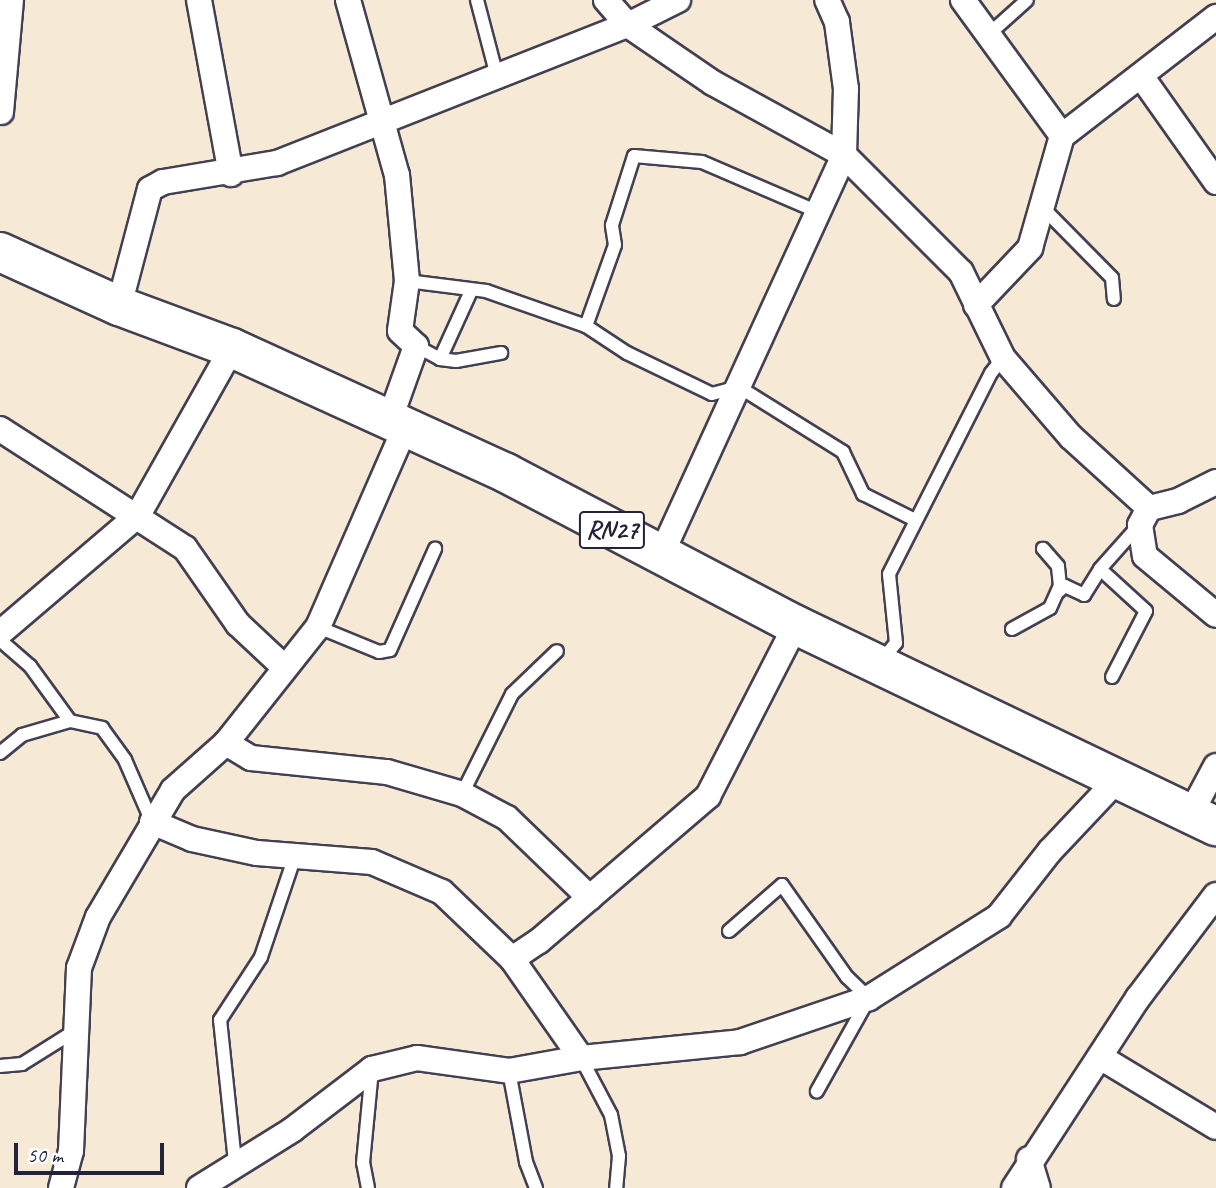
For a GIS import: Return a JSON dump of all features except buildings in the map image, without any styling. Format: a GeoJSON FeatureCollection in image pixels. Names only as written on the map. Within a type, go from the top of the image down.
{"type":"FeatureCollection","features":[{"type":"Feature","properties":{"kind":"main road","name":"RN27"},"geometry":{"type":"LineString","coordinates":[[0,252],[119,306],[232,348],[506,473],[796,625],[1204,820]]}},
{"type":"Feature","properties":{"kind":"street"},"geometry":{"type":"LineString","coordinates":[[1,112],[11,0]]}},
{"type":"Feature","properties":{"kind":"street"},"geometry":{"type":"LineString","coordinates":[[200,0],[231,174]]}},
{"type":"Feature","properties":{"kind":"street"},"geometry":{"type":"LineString","coordinates":[[61,1188],[71,1151],[73,1032],[79,968],[98,918],[173,790],[226,743],[318,627],[398,423],[416,346],[400,331],[407,281],[397,175],[348,0]]}},
{"type":"Feature","properties":{"kind":"street"},"geometry":{"type":"LineString","coordinates":[[606,0],[628,25],[713,83],[844,155],[961,272],[1003,358],[1144,516],[1146,556],[1216,615]]}},
{"type":"Feature","properties":{"kind":"street"},"geometry":{"type":"LineString","coordinates":[[119,306],[150,188],[163,182],[231,174],[277,163],[628,25],[678,0]]}},
{"type":"Feature","properties":{"kind":"street"},"geometry":{"type":"LineString","coordinates":[[660,556],[844,155],[846,89],[836,22],[827,0]]}},
{"type":"Feature","properties":{"kind":"street"},"geometry":{"type":"LineString","coordinates":[[963,0],[1062,136]]}},
{"type":"Feature","properties":{"kind":"street"},"geometry":{"type":"LineString","coordinates":[[976,305],[1030,248],[1044,209],[1062,136],[1216,17]]}},
{"type":"Feature","properties":{"kind":"street"},"geometry":{"type":"LineString","coordinates":[[1141,76],[1216,183]]}},
{"type":"Feature","properties":{"kind":"street"},"geometry":{"type":"LineString","coordinates":[[0,633],[138,516],[232,348]]}},
{"type":"Feature","properties":{"kind":"street"},"geometry":{"type":"LineString","coordinates":[[0,429],[185,548],[238,624],[285,668]]}},
{"type":"Feature","properties":{"kind":"street"},"geometry":{"type":"LineString","coordinates":[[1144,516],[1216,482]]}},
{"type":"Feature","properties":{"kind":"street"},"geometry":{"type":"LineString","coordinates":[[512,959],[590,898],[718,783],[796,625]]}},
{"type":"Feature","properties":{"kind":"street"},"geometry":{"type":"LineString","coordinates":[[226,743],[251,758],[387,772],[461,794],[507,818],[590,898]]}},
{"type":"Feature","properties":{"kind":"street"},"geometry":{"type":"LineString","coordinates":[[1204,820],[1216,766]]}},
{"type":"Feature","properties":{"kind":"street"},"geometry":{"type":"LineString","coordinates":[[199,1188],[236,1162],[292,1130],[372,1069],[416,1058],[509,1071],[582,1058],[740,1042],[869,998],[999,916],[1051,851],[1117,780]]}},
{"type":"Feature","properties":{"kind":"street"},"geometry":{"type":"LineString","coordinates":[[152,822],[192,839],[257,853],[372,862],[442,891],[512,959],[582,1058]]}},
{"type":"Feature","properties":{"kind":"street"},"geometry":{"type":"LineString","coordinates":[[1014,1188],[1029,1159],[1138,998],[1216,895]]}},
{"type":"Feature","properties":{"kind":"street"},"geometry":{"type":"LineString","coordinates":[[1100,1057],[1216,1127]]}},
{"type":"Feature","properties":{"kind":"street"},"geometry":{"type":"LineString","coordinates":[[1029,1159],[1038,1188]]}},
{"type":"Feature","properties":{"kind":"lane"},"geometry":{"type":"LineString","coordinates":[[477,0],[497,76]]}},
{"type":"Feature","properties":{"kind":"lane"},"geometry":{"type":"LineString","coordinates":[[988,35],[1027,0]]}},
{"type":"Feature","properties":{"kind":"lane"},"geometry":{"type":"LineString","coordinates":[[586,326],[615,245],[612,225],[635,156],[702,162],[818,212]]}},
{"type":"Feature","properties":{"kind":"lane"},"geometry":{"type":"LineString","coordinates":[[1044,209],[1112,278],[1114,299]]}},
{"type":"Feature","properties":{"kind":"lane"},"geometry":{"type":"LineString","coordinates":[[407,281],[486,291],[586,326],[627,353],[712,394],[739,387],[843,452],[863,494],[915,520]]}},
{"type":"Feature","properties":{"kind":"lane"},"geometry":{"type":"LineString","coordinates":[[440,359],[471,291]]}},
{"type":"Feature","properties":{"kind":"lane"},"geometry":{"type":"LineString","coordinates":[[416,346],[440,359],[501,353]]}},
{"type":"Feature","properties":{"kind":"lane"},"geometry":{"type":"LineString","coordinates":[[878,664],[896,643],[890,574],[915,520],[1003,358]]}},
{"type":"Feature","properties":{"kind":"lane"},"geometry":{"type":"LineString","coordinates":[[1012,629],[1050,608],[1058,592],[1065,586],[1084,595],[1100,569],[1144,516]]}},
{"type":"Feature","properties":{"kind":"lane"},"geometry":{"type":"LineString","coordinates":[[318,627],[379,652],[390,650],[435,549]]}},
{"type":"Feature","properties":{"kind":"lane"},"geometry":{"type":"LineString","coordinates":[[1043,549],[1058,566],[1058,592]]}},
{"type":"Feature","properties":{"kind":"lane"},"geometry":{"type":"LineString","coordinates":[[1100,569],[1146,611],[1112,677]]}},
{"type":"Feature","properties":{"kind":"lane"},"geometry":{"type":"LineString","coordinates":[[0,640],[30,666],[70,721]]}},
{"type":"Feature","properties":{"kind":"lane"},"geometry":{"type":"LineString","coordinates":[[461,794],[512,694],[557,651]]}},
{"type":"Feature","properties":{"kind":"lane"},"geometry":{"type":"LineString","coordinates":[[0,753],[22,735],[70,721],[102,727],[125,760],[152,822]]}},
{"type":"Feature","properties":{"kind":"lane"},"geometry":{"type":"LineString","coordinates":[[236,1162],[220,1020],[261,957],[295,856]]}},
{"type":"Feature","properties":{"kind":"lane"},"geometry":{"type":"LineString","coordinates":[[729,931],[782,885],[847,977],[869,998],[817,1091]]}},
{"type":"Feature","properties":{"kind":"lane"},"geometry":{"type":"LineString","coordinates":[[0,1066],[22,1064],[73,1032]]}},
{"type":"Feature","properties":{"kind":"lane"},"geometry":{"type":"LineString","coordinates":[[582,1058],[611,1115],[619,1156],[616,1188]]}},
{"type":"Feature","properties":{"kind":"lane"},"geometry":{"type":"LineString","coordinates":[[368,1188],[363,1163],[372,1069]]}},
{"type":"Feature","properties":{"kind":"lane"},"geometry":{"type":"LineString","coordinates":[[509,1071],[526,1162],[536,1188]]}}]}
